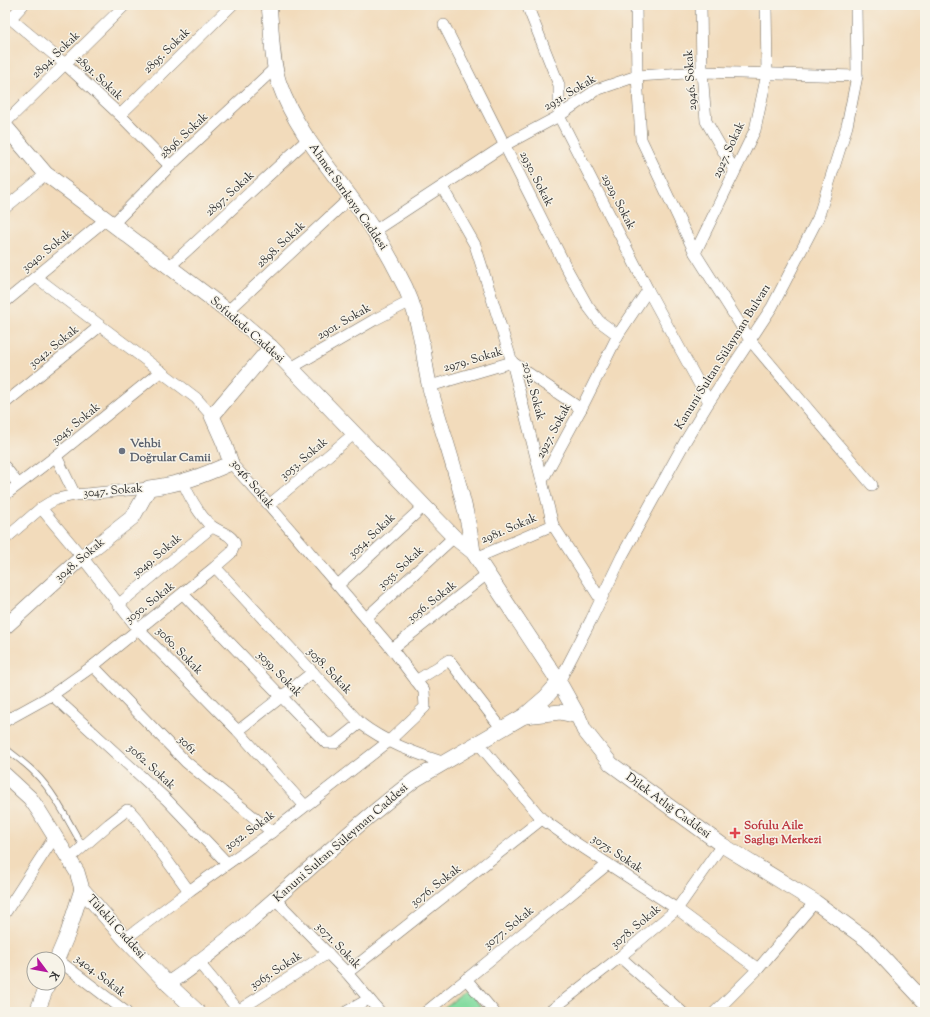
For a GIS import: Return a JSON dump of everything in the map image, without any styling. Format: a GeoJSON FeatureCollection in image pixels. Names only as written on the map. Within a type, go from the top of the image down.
{"type":"FeatureCollection","features":[{"type":"Feature","properties":{"kind":"main road","name":"Ahmet Sarıkaya Caddesi"},"geometry":{"type":"LineString","coordinates":[[270,5],[275,68],[279,83],[291,111],[308,140],[351,197],[374,231],[400,276],[411,301],[419,328],[430,386],[465,510],[475,555]]}},
{"type":"Feature","properties":{"kind":"main road","name":"Sofudede Caddesi"},"geometry":{"type":"LineString","coordinates":[[5,126],[46,174],[228,311],[271,347],[454,537],[475,555]]}},
{"type":"Feature","properties":{"kind":"main road"},"geometry":{"type":"LineString","coordinates":[[212,416],[271,347]]}},
{"type":"Feature","properties":{"kind":"main road","name":"3046. Sokak"},"geometry":{"type":"LineString","coordinates":[[212,416],[231,463]]}},
{"type":"Feature","properties":{"kind":"main road","name":"3047. Sokak"},"geometry":{"type":"LineString","coordinates":[[149,488],[183,482],[212,472],[231,463]]}},
{"type":"Feature","properties":{"kind":"main road","name":"3048. Sokak"},"geometry":{"type":"LineString","coordinates":[[5,627],[82,557],[133,517],[149,488]]}},
{"type":"Feature","properties":{"kind":"main road","name":"Dilek Atlığ Caddesi"},"geometry":{"type":"LineString","coordinates":[[475,555],[559,682],[584,730],[611,764],[722,845],[815,902],[866,940],[925,1002]]}},
{"type":"Feature","properties":{"kind":"main road","name":"Kanuni Sultan Süleyman Caddesi"},"geometry":{"type":"LineString","coordinates":[[168,984],[199,962],[275,899],[399,791],[416,779],[524,716],[546,697],[559,682]]}},
{"type":"Feature","properties":{"kind":"main road"},"geometry":{"type":"LineString","coordinates":[[524,716],[560,712],[578,716]]}},
{"type":"Feature","properties":{"kind":"main road","name":"Tülekli Caddesi"},"geometry":{"type":"LineString","coordinates":[[7,781],[30,798],[77,872],[82,889],[125,939],[168,984],[198,1012]]}},
{"type":"Feature","properties":{"kind":"main road"},"geometry":{"type":"LineString","coordinates":[[61,951],[82,889]]}},
{"type":"Feature","properties":{"kind":"main road"},"geometry":{"type":"LineString","coordinates":[[37,1012],[45,991]]}},
{"type":"Feature","properties":{"kind":"street"},"geometry":{"type":"LineString","coordinates":[[8,16],[24,5]]}},
{"type":"Feature","properties":{"kind":"street","name":"2894. Sokak"},"geometry":{"type":"LineString","coordinates":[[5,123],[125,5]]}},
{"type":"Feature","properties":{"kind":"street","name":"2895. Sokak"},"geometry":{"type":"LineString","coordinates":[[120,115],[232,5]]}},
{"type":"Feature","properties":{"kind":"street","name":"2929. Sokak"},"geometry":{"type":"LineString","coordinates":[[527,5],[559,85],[559,116],[648,290],[709,402]]}},
{"type":"Feature","properties":{"kind":"street"},"geometry":{"type":"LineString","coordinates":[[636,5],[637,76],[641,139],[695,253],[750,340],[872,485]]}},
{"type":"Feature","properties":{"kind":"street","name":"2946. Sokak"},"geometry":{"type":"LineString","coordinates":[[701,5],[702,72],[706,121],[734,170]]}},
{"type":"Feature","properties":{"kind":"street","name":"2927. Sokak"},"geometry":{"type":"LineString","coordinates":[[695,253],[734,170],[755,130],[767,74],[766,5]]}},
{"type":"Feature","properties":{"kind":"street","name":"Kanuni Sultan Sülayman Bulvarı"},"geometry":{"type":"LineString","coordinates":[[559,682],[622,556],[686,440],[709,402],[772,307],[818,218],[847,126],[856,76],[856,5]]}},
{"type":"Feature","properties":{"kind":"street","name":"2891. Sokak"},"geometry":{"type":"LineString","coordinates":[[8,16],[65,64],[120,115],[170,166]]}},
{"type":"Feature","properties":{"kind":"street","name":"2930. Sokak"},"geometry":{"type":"LineString","coordinates":[[444,25],[568,271],[587,305],[599,321],[618,335]]}},
{"type":"Feature","properties":{"kind":"street","name":"2896. Sokak"},"geometry":{"type":"LineString","coordinates":[[109,222],[275,68]]}},
{"type":"Feature","properties":{"kind":"street","name":"2931. Sokak"},"geometry":{"type":"LineString","coordinates":[[374,231],[505,145],[559,116],[596,90],[637,76],[702,72],[856,76]]}},
{"type":"Feature","properties":{"kind":"street","name":"2897. Sokak"},"geometry":{"type":"LineString","coordinates":[[169,267],[308,140]]}},
{"type":"Feature","properties":{"kind":"street"},"geometry":{"type":"LineString","coordinates":[[5,208],[46,174]]}},
{"type":"Feature","properties":{"kind":"street","name":"2032. Sokak"},"geometry":{"type":"LineString","coordinates":[[442,187],[475,245],[512,362],[553,524],[601,600]]}},
{"type":"Feature","properties":{"kind":"street","name":"2898. Sokak"},"geometry":{"type":"LineString","coordinates":[[228,311],[351,197]]}},
{"type":"Feature","properties":{"kind":"street","name":"3040. Sokak"},"geometry":{"type":"LineString","coordinates":[[5,302],[109,222]]}},
{"type":"Feature","properties":{"kind":"street","name":"3046. Sokak"},"geometry":{"type":"LineString","coordinates":[[36,277],[196,398],[212,416]]}},
{"type":"Feature","properties":{"kind":"street","name":"2927. Sokak"},"geometry":{"type":"LineString","coordinates":[[542,481],[581,409],[618,335],[648,290]]}},
{"type":"Feature","properties":{"kind":"street","name":"2901. Sokak"},"geometry":{"type":"LineString","coordinates":[[290,368],[374,320],[411,301]]}},
{"type":"Feature","properties":{"kind":"street","name":"3042. Sokak"},"geometry":{"type":"LineString","coordinates":[[5,403],[100,326]]}},
{"type":"Feature","properties":{"kind":"street","name":"2979. Sokak"},"geometry":{"type":"LineString","coordinates":[[430,386],[512,362],[581,409]]}},
{"type":"Feature","properties":{"kind":"street","name":"3045. Sokak"},"geometry":{"type":"LineString","coordinates":[[5,495],[56,456],[161,371]]}},
{"type":"Feature","properties":{"kind":"street","name":"3053. Sokak"},"geometry":{"type":"LineString","coordinates":[[269,505],[355,433]]}},
{"type":"Feature","properties":{"kind":"street"},"geometry":{"type":"LineString","coordinates":[[56,456],[75,495]]}},
{"type":"Feature","properties":{"kind":"street","name":"3046. Sokak"},"geometry":{"type":"LineString","coordinates":[[231,463],[366,618],[424,691],[425,707],[388,742]]}},
{"type":"Feature","properties":{"kind":"street"},"geometry":{"type":"LineString","coordinates":[[5,467],[18,484]]}},
{"type":"Feature","properties":{"kind":"street","name":"3050. Sokak"},"geometry":{"type":"LineString","coordinates":[[5,721],[52,695],[93,666],[138,628],[183,594],[231,553],[235,544],[231,538],[225,533],[212,527],[204,517],[183,482]]}},
{"type":"Feature","properties":{"kind":"street","name":"3047. Sokak"},"geometry":{"type":"LineString","coordinates":[[5,539],[41,508],[57,499],[75,495],[149,488]]}},
{"type":"Feature","properties":{"kind":"street","name":"3054. Sokak"},"geometry":{"type":"LineString","coordinates":[[338,585],[424,506]]}},
{"type":"Feature","properties":{"kind":"street","name":"3060. Sokak"},"geometry":{"type":"LineString","coordinates":[[41,508],[138,628],[238,731],[305,806]]}},
{"type":"Feature","properties":{"kind":"street","name":"2981. Sokak"},"geometry":{"type":"LineString","coordinates":[[475,555],[553,524]]}},
{"type":"Feature","properties":{"kind":"street","name":"3049. Sokak"},"geometry":{"type":"LineString","coordinates":[[118,604],[212,527]]}},
{"type":"Feature","properties":{"kind":"street","name":"3055. Sokak"},"geometry":{"type":"LineString","coordinates":[[366,618],[454,537]]}},
{"type":"Feature","properties":{"kind":"street","name":"3058. Sokak"},"geometry":{"type":"LineString","coordinates":[[215,567],[360,723],[388,742],[445,763]]}},
{"type":"Feature","properties":{"kind":"street","name":"3056. Sokak"},"geometry":{"type":"LineString","coordinates":[[392,649],[487,574]]}},
{"type":"Feature","properties":{"kind":"street","name":"3059. Sokak"},"geometry":{"type":"LineString","coordinates":[[183,594],[326,743],[335,743],[360,723]]}},
{"type":"Feature","properties":{"kind":"street"},"geometry":{"type":"LineString","coordinates":[[416,681],[449,660],[502,730]]}},
{"type":"Feature","properties":{"kind":"street","name":"3061"},"geometry":{"type":"LineString","coordinates":[[93,666],[186,762],[272,832]]}},
{"type":"Feature","properties":{"kind":"street"},"geometry":{"type":"LineString","coordinates":[[238,731],[313,672]]}},
{"type":"Feature","properties":{"kind":"street","name":"3062. Sokak"},"geometry":{"type":"LineString","coordinates":[[52,695],[167,800],[227,864]]}},
{"type":"Feature","properties":{"kind":"street","name":"3052. Sokak"},"geometry":{"type":"LineString","coordinates":[[125,939],[272,832],[388,742]]}},
{"type":"Feature","properties":{"kind":"street","name":"3075. Sokak"},"geometry":{"type":"LineString","coordinates":[[478,743],[542,819],[677,910],[758,969]]}},
{"type":"Feature","properties":{"kind":"street"},"geometry":{"type":"LineString","coordinates":[[69,859],[127,810],[149,834],[189,891]]}},
{"type":"Feature","properties":{"kind":"street","name":"3076. Sokak"},"geometry":{"type":"LineString","coordinates":[[347,973],[542,819]]}},
{"type":"Feature","properties":{"kind":"street"},"geometry":{"type":"LineString","coordinates":[[5,913],[55,836]]}},
{"type":"Feature","properties":{"kind":"street","name":"3078. Sokak"},"geometry":{"type":"LineString","coordinates":[[550,1012],[677,910],[722,845]]}},
{"type":"Feature","properties":{"kind":"street","name":"3077. Sokak"},"geometry":{"type":"LineString","coordinates":[[426,1012],[608,864]]}},
{"type":"Feature","properties":{"kind":"street","name":"3071. Sokak"},"geometry":{"type":"LineString","coordinates":[[275,899],[347,973],[380,1012]]}},
{"type":"Feature","properties":{"kind":"street"},"geometry":{"type":"LineString","coordinates":[[715,1012],[758,969],[815,902]]}},
{"type":"Feature","properties":{"kind":"street","name":"3065. Sokak"},"geometry":{"type":"LineString","coordinates":[[240,1011],[328,953]]}},
{"type":"Feature","properties":{"kind":"street"},"geometry":{"type":"LineString","coordinates":[[620,957],[682,1012]]}},
{"type":"Feature","properties":{"kind":"street"},"geometry":{"type":"LineString","coordinates":[[199,962],[240,1011]]}},
{"type":"Feature","properties":{"kind":"street","name":"3404. Sokak"},"geometry":{"type":"LineString","coordinates":[[66,965],[126,1012]]}},
{"type":"Feature","properties":{"kind":"street"},"geometry":{"type":"LineString","coordinates":[[466,979],[494,1012]]}},
{"type":"Feature","properties":{"kind":"street"},"geometry":{"type":"LineString","coordinates":[[346,1012],[369,999]]}},
{"type":"Feature","properties":{"kind":"lane"},"geometry":{"type":"LineString","coordinates":[[5,748],[28,766],[42,780],[58,803],[83,847]]}},
{"type":"Feature","properties":{"kind":"green space"},"geometry":{"type":"Polygon","coordinates":[[[468,990],[485,1012],[438,1012],[468,990]]]}},
{"type":"Feature","properties":{"kind":"place","name":"Vehbi Doğrular Camii"},"geometry":{"type":"Point","coordinates":[122,451]}},
{"type":"Feature","properties":{"kind":"place","name":"Sofulu Aile Saglıgı Merkezi"},"geometry":{"type":"Point","coordinates":[735,833]}}]}
